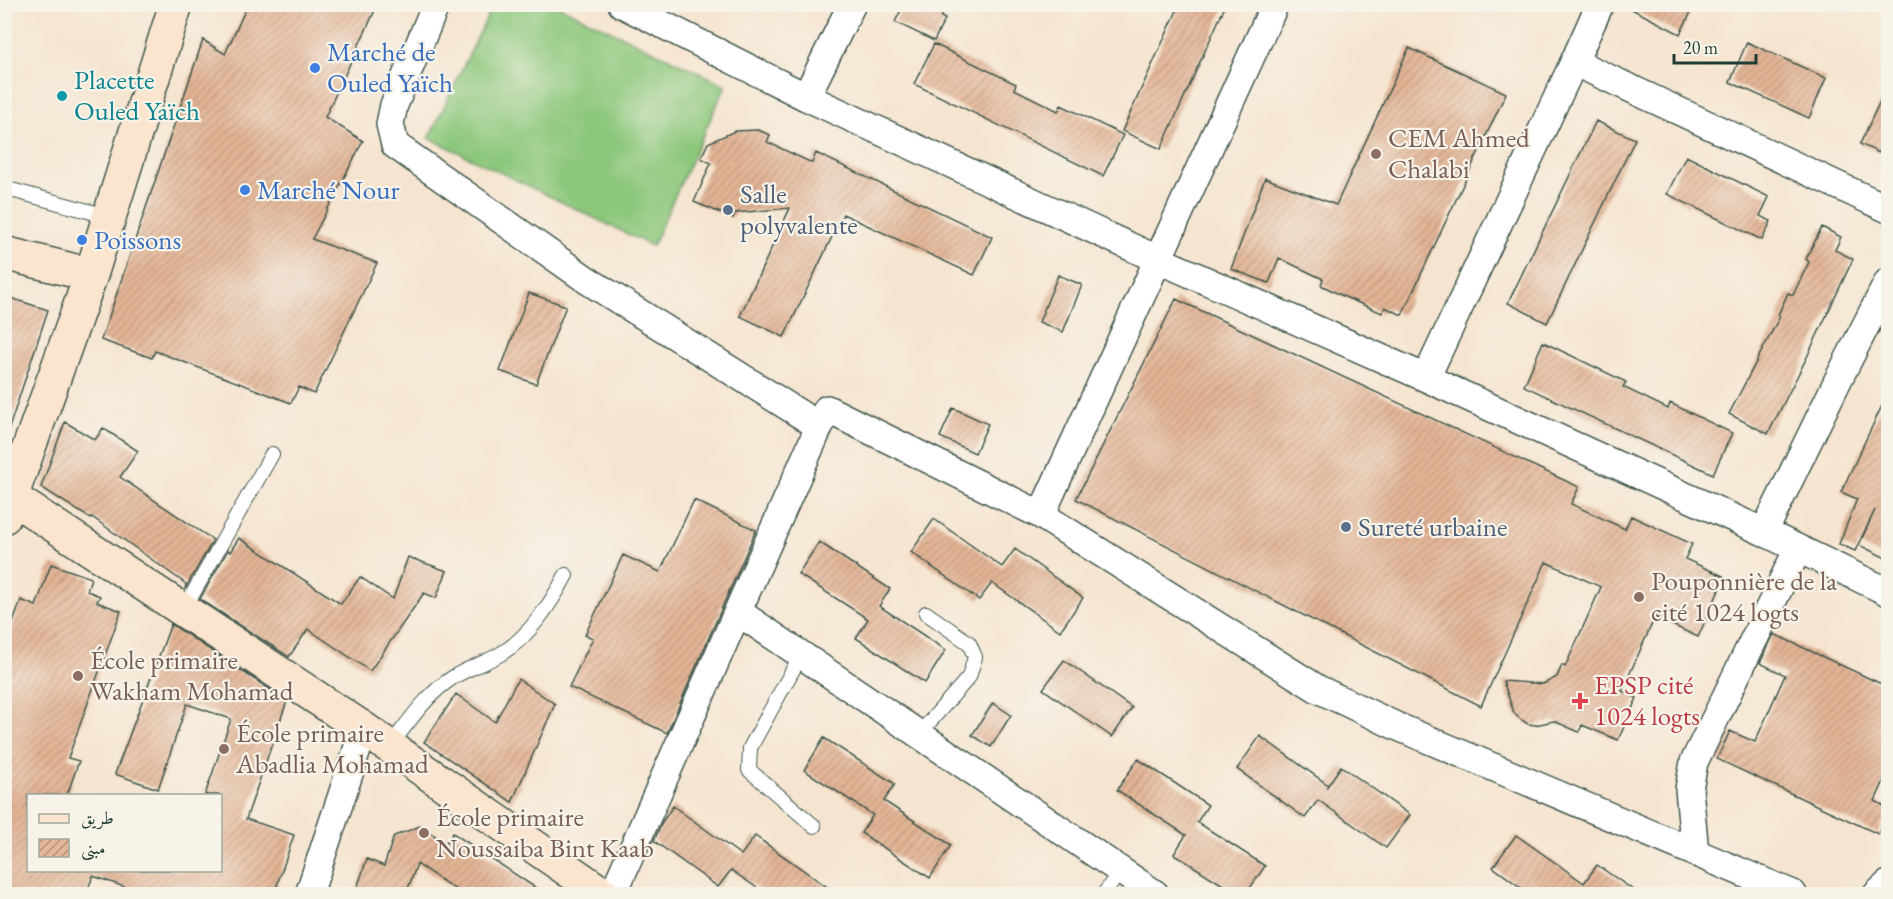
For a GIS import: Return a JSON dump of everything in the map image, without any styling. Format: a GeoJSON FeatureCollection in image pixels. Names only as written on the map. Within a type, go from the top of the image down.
{"type":"FeatureCollection","features":[{"type":"Feature","properties":{"kind":"street"},"geometry":{"type":"LineString","coordinates":[[176,4],[91,275],[8,507],[183,611],[377,738],[603,894]]}},
{"type":"Feature","properties":{"kind":"street"},"geometry":{"type":"LineString","coordinates":[[436,4],[394,105],[390,124],[395,145],[587,280],[819,426]]}},
{"type":"Feature","properties":{"kind":"street"},"geometry":{"type":"LineString","coordinates":[[622,4],[806,97],[1157,259],[1426,378],[1764,532],[1888,592]]}},
{"type":"Feature","properties":{"kind":"street"},"geometry":{"type":"LineString","coordinates":[[806,97],[852,4]]}},
{"type":"Feature","properties":{"kind":"street"},"geometry":{"type":"LineString","coordinates":[[1041,515],[1275,4]]}},
{"type":"Feature","properties":{"kind":"street"},"geometry":{"type":"LineString","coordinates":[[1426,378],[1600,4]]}},
{"type":"Feature","properties":{"kind":"street"},"geometry":{"type":"LineString","coordinates":[[1574,62],[1888,209]]}},
{"type":"Feature","properties":{"kind":"street"},"geometry":{"type":"LineString","coordinates":[[4,253],[91,275]]}},
{"type":"Feature","properties":{"kind":"street"},"geometry":{"type":"LineString","coordinates":[[1764,532],[1888,282]]}},
{"type":"Feature","properties":{"kind":"street"},"geometry":{"type":"LineString","coordinates":[[613,894],[827,409],[1041,515],[1318,689],[1396,726],[1793,894]]}},
{"type":"Feature","properties":{"kind":"street"},"geometry":{"type":"LineString","coordinates":[[1695,853],[1689,789],[1694,762],[1798,549]]}},
{"type":"Feature","properties":{"kind":"street"},"geometry":{"type":"LineString","coordinates":[[738,612],[1155,894]]}},
{"type":"Feature","properties":{"kind":"street"},"geometry":{"type":"LineString","coordinates":[[309,894],[377,738]]}},
{"type":"Feature","properties":{"kind":"street"},"geometry":{"type":"LineString","coordinates":[[1877,894],[1888,884]]}},
{"type":"Feature","properties":{"kind":"lane"},"geometry":{"type":"LineString","coordinates":[[4,189],[110,217]]}},
{"type":"Feature","properties":{"kind":"lane"},"geometry":{"type":"LineString","coordinates":[[183,611],[272,454]]}},
{"type":"Feature","properties":{"kind":"lane"},"geometry":{"type":"LineString","coordinates":[[377,738],[452,678],[505,652],[536,623],[566,575]]}},
{"type":"Feature","properties":{"kind":"lane"},"geometry":{"type":"LineString","coordinates":[[919,734],[969,677],[975,657],[969,643],[926,613]]}},
{"type":"Feature","properties":{"kind":"lane"},"geometry":{"type":"LineString","coordinates":[[801,655],[750,748],[749,770],[814,826]]}},
{"type":"Feature","properties":{"kind":"lane"},"geometry":{"type":"LineString","coordinates":[[1104,894],[1120,871]]}},
{"type":"Feature","properties":{"kind":"green space"},"geometry":{"type":"Polygon","coordinates":[[[493,5],[556,5],[726,85],[652,246],[429,138],[493,5]]]}},
{"type":"Feature","properties":{"kind":"building","name":"Marché Nour"},"geometry":{"type":"Polygon","coordinates":[[[248,4],[378,4],[325,117],[363,141],[312,239],[377,263],[314,394],[299,387],[291,403],[155,351],[152,358],[101,340],[203,40],[225,54],[248,4]]]}},
{"type":"Feature","properties":{"kind":"building"},"geometry":{"type":"Polygon","coordinates":[[[904,4],[947,4],[941,17],[945,19],[934,41],[895,22],[904,4]]]}},
{"type":"Feature","properties":{"kind":"building"},"geometry":{"type":"Polygon","coordinates":[[[1180,4],[1226,4],[1161,149],[1122,131],[1180,4]]]}},
{"type":"Feature","properties":{"kind":"building"},"geometry":{"type":"Polygon","coordinates":[[[1622,4],[1689,4],[1687,10],[1691,12],[1680,34],[1622,4]]]}},
{"type":"Feature","properties":{"kind":"building"},"geometry":{"type":"Polygon","coordinates":[[[1747,42],[1826,78],[1809,118],[1730,82],[1747,42]]]}},
{"type":"Feature","properties":{"kind":"building"},"geometry":{"type":"Polygon","coordinates":[[[934,44],[1016,84],[1014,89],[1058,111],[1061,105],[1123,135],[1103,176],[914,84],[934,44]]]}},
{"type":"Feature","properties":{"kind":"building"},"geometry":{"type":"Polygon","coordinates":[[[1409,48],[1506,93],[1402,315],[1385,307],[1382,313],[1345,297],[1321,285],[1323,279],[1279,258],[1269,283],[1231,269],[1265,178],[1336,205],[1409,48]]]}},
{"type":"Feature","properties":{"kind":"building"},"geometry":{"type":"Polygon","coordinates":[[[1888,84],[1888,133],[1879,153],[1860,144],[1888,84]]]}},
{"type":"Feature","properties":{"kind":"building"},"geometry":{"type":"Polygon","coordinates":[[[1596,121],[1635,139],[1547,323],[1508,303],[1596,121]]]}},
{"type":"Feature","properties":{"kind":"building"},"geometry":{"type":"Polygon","coordinates":[[[758,130],[770,135],[767,142],[812,163],[816,153],[992,237],[974,275],[843,214],[784,337],[740,316],[790,208],[735,213],[733,218],[694,202],[711,163],[701,158],[708,143],[735,131],[758,130]]]}},
{"type":"Feature","properties":{"kind":"building"},"geometry":{"type":"Polygon","coordinates":[[[1686,156],[1769,197],[1760,216],[1771,221],[1762,240],[1667,194],[1686,156]]]}},
{"type":"Feature","properties":{"kind":"building"},"geometry":{"type":"Polygon","coordinates":[[[1822,227],[1841,237],[1835,250],[1853,259],[1768,434],[1729,414],[1780,316],[1778,315],[1788,293],[1793,295],[1809,262],[1806,259],[1822,227]]]}},
{"type":"Feature","properties":{"kind":"building"},"geometry":{"type":"Polygon","coordinates":[[[1058,275],[1082,285],[1063,332],[1039,322],[1058,275]]]}},
{"type":"Feature","properties":{"kind":"building"},"geometry":{"type":"Polygon","coordinates":[[[529,293],[566,306],[536,384],[500,371],[529,293]]]}},
{"type":"Feature","properties":{"kind":"building"},"geometry":{"type":"Polygon","coordinates":[[[4,296],[48,310],[9,428],[4,428],[4,296]]]}},
{"type":"Feature","properties":{"kind":"building","name":"Sureté urbaine"},"geometry":{"type":"Polygon","coordinates":[[[1176,299],[1579,487],[1571,504],[1625,529],[1631,516],[1692,544],[1685,559],[1725,577],[1698,637],[1655,617],[1622,691],[1637,698],[1618,740],[1582,725],[1579,732],[1554,721],[1528,724],[1514,713],[1503,681],[1543,684],[1557,677],[1562,665],[1565,667],[1601,587],[1546,562],[1481,706],[1076,499],[1176,299]]]}},
{"type":"Feature","properties":{"kind":"building"},"geometry":{"type":"Polygon","coordinates":[[[1543,342],[1626,382],[1623,387],[1668,409],[1670,403],[1732,433],[1713,474],[1524,386],[1543,342]]]}},
{"type":"Feature","properties":{"kind":"building"},"geometry":{"type":"Polygon","coordinates":[[[1888,393],[1888,559],[1859,545],[1875,510],[1855,551],[1839,544],[1857,499],[1841,492],[1888,393]]]}},
{"type":"Feature","properties":{"kind":"building"},"geometry":{"type":"Polygon","coordinates":[[[953,408],[988,424],[975,453],[940,437],[953,408]]]}},
{"type":"Feature","properties":{"kind":"building"},"geometry":{"type":"Polygon","coordinates":[[[65,422],[95,440],[103,428],[138,451],[120,477],[213,540],[185,589],[186,584],[92,517],[91,519],[41,487],[65,422]]]}},
{"type":"Feature","properties":{"kind":"building"},"geometry":{"type":"Polygon","coordinates":[[[694,500],[756,530],[667,733],[569,687],[593,638],[585,635],[623,555],[660,572],[694,500]]]}},
{"type":"Feature","properties":{"kind":"building"},"geometry":{"type":"Polygon","coordinates":[[[934,519],[1002,567],[1015,549],[1083,598],[1060,631],[992,583],[979,600],[911,552],[934,519]]]}},
{"type":"Feature","properties":{"kind":"building"},"geometry":{"type":"Polygon","coordinates":[[[239,538],[341,604],[360,577],[393,599],[408,557],[447,571],[436,598],[424,593],[370,671],[308,629],[289,657],[200,599],[228,550],[230,552],[239,538]]]}},
{"type":"Feature","properties":{"kind":"building"},"geometry":{"type":"Polygon","coordinates":[[[819,542],[890,589],[879,606],[946,650],[925,683],[856,638],[868,619],[798,574],[819,542]]]}},
{"type":"Feature","properties":{"kind":"building"},"geometry":{"type":"Polygon","coordinates":[[[51,564],[91,578],[87,591],[100,596],[97,602],[121,611],[68,758],[79,761],[67,794],[27,794],[27,872],[222,872],[222,794],[205,794],[231,719],[187,704],[158,789],[115,774],[171,624],[287,701],[246,819],[294,835],[274,894],[145,894],[93,876],[86,894],[4,894],[4,648],[21,600],[36,606],[51,564]]]}},
{"type":"Feature","properties":{"kind":"building"},"geometry":{"type":"Polygon","coordinates":[[[1774,634],[1888,687],[1888,772],[1875,801],[1888,808],[1888,811],[1878,834],[1717,759],[1730,731],[1755,742],[1785,675],[1760,663],[1774,634]]]}},
{"type":"Feature","properties":{"kind":"building"},"geometry":{"type":"Polygon","coordinates":[[[1064,660],[1132,708],[1112,737],[1043,689],[1064,660]]]}},
{"type":"Feature","properties":{"kind":"building"},"geometry":{"type":"Polygon","coordinates":[[[518,679],[555,704],[512,802],[424,742],[456,694],[495,722],[518,679]]]}},
{"type":"Feature","properties":{"kind":"building"},"geometry":{"type":"Polygon","coordinates":[[[993,703],[1011,715],[991,747],[972,735],[993,703]]]}},
{"type":"Feature","properties":{"kind":"building"},"geometry":{"type":"Polygon","coordinates":[[[1260,736],[1328,785],[1326,788],[1341,766],[1410,815],[1386,848],[1318,800],[1305,818],[1237,769],[1260,736]]]}},
{"type":"Feature","properties":{"kind":"building"},"geometry":{"type":"Polygon","coordinates":[[[824,738],[895,784],[884,801],[951,845],[930,878],[861,833],[873,815],[804,770],[824,738]]]}},
{"type":"Feature","properties":{"kind":"building"},"geometry":{"type":"Polygon","coordinates":[[[1138,759],[1208,805],[1197,822],[1265,866],[1246,894],[1237,894],[1174,854],[1186,835],[1117,790],[1138,759]]]}},
{"type":"Feature","properties":{"kind":"building"},"geometry":{"type":"Polygon","coordinates":[[[673,806],[741,855],[755,836],[837,894],[766,894],[731,870],[718,887],[654,841],[662,822],[673,806]]]}},
{"type":"Feature","properties":{"kind":"building"},"geometry":{"type":"Polygon","coordinates":[[[420,826],[446,843],[453,833],[545,894],[462,894],[417,864],[406,894],[355,894],[367,859],[384,866],[394,836],[420,826]]]}},
{"type":"Feature","properties":{"kind":"building"},"geometry":{"type":"Polygon","coordinates":[[[1516,835],[1584,883],[1597,865],[1639,894],[1530,894],[1493,867],[1516,835]]]}},
{"type":"Feature","properties":{"kind":"place","name":"Marché de Ouled Yaïch"},"geometry":{"type":"Point","coordinates":[315,68]}},
{"type":"Feature","properties":{"kind":"place","name":"Placette Ouled Yaïch"},"geometry":{"type":"Point","coordinates":[62,96]}},
{"type":"Feature","properties":{"kind":"place","name":"CEM Ahmed Chalabi"},"geometry":{"type":"Point","coordinates":[1376,154]}},
{"type":"Feature","properties":{"kind":"place","name":"Marché Nour"},"geometry":{"type":"Point","coordinates":[245,190]}},
{"type":"Feature","properties":{"kind":"place","name":"Salle polyvalente"},"geometry":{"type":"Point","coordinates":[728,210]}},
{"type":"Feature","properties":{"kind":"place","name":"Poissons"},"geometry":{"type":"Point","coordinates":[82,240]}},
{"type":"Feature","properties":{"kind":"place","name":"Sureté urbaine"},"geometry":{"type":"Point","coordinates":[1346,527]}},
{"type":"Feature","properties":{"kind":"place","name":"Pouponnière de la cité 1024 logts"},"geometry":{"type":"Point","coordinates":[1639,597]}},
{"type":"Feature","properties":{"kind":"place","name":"École primaire Wakham Mohamad"},"geometry":{"type":"Point","coordinates":[78,676]}},
{"type":"Feature","properties":{"kind":"place","name":"EPSP cité 1024 logts"},"geometry":{"type":"Point","coordinates":[1580,701]}},
{"type":"Feature","properties":{"kind":"place","name":"École primaire Abadlia Mohamad"},"geometry":{"type":"Point","coordinates":[224,749]}},
{"type":"Feature","properties":{"kind":"place","name":"École primaire Noussaiba Bint Kaab"},"geometry":{"type":"Point","coordinates":[424,833]}}]}
